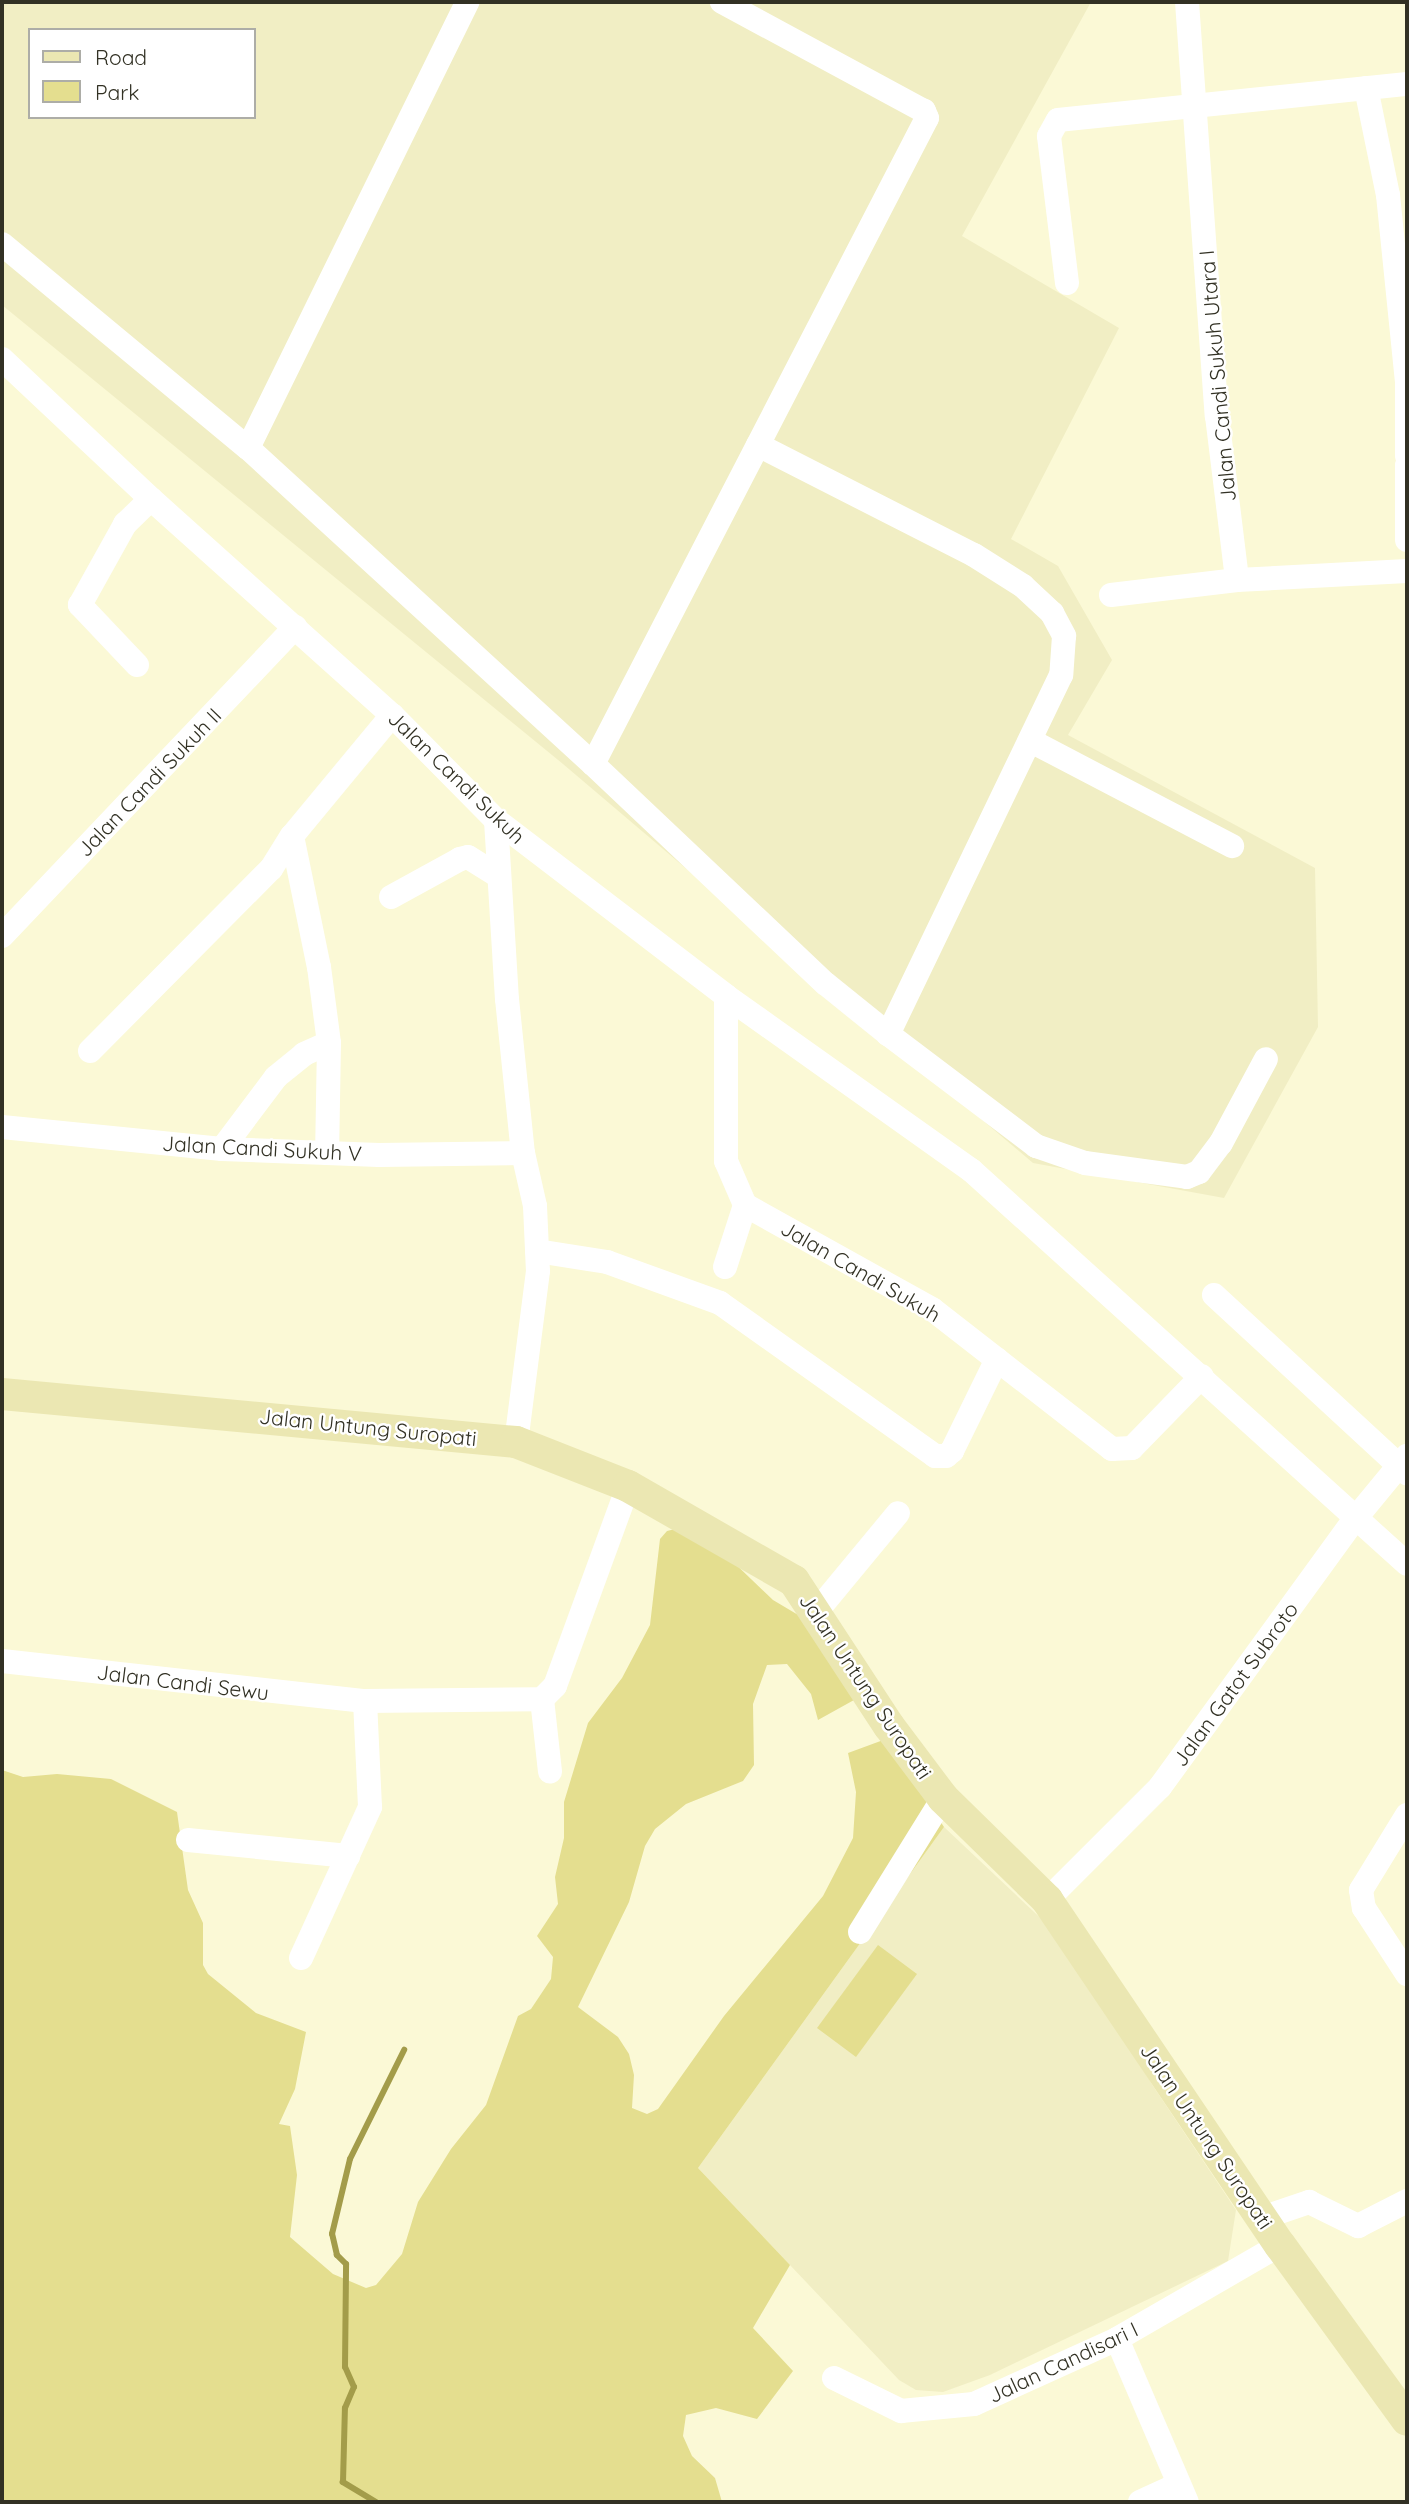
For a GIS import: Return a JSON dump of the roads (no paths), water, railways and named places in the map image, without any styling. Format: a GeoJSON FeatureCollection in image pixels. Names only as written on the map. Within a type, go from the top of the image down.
{"type":"FeatureCollection","features":[{"type":"Feature","properties":{"kind":"main road","name":"Jalan Untung Suropati"},"geometry":{"type":"LineString","coordinates":[[2,1394],[516,1442],[628,1486],[794,1581],[817,1611],[889,1726],[943,1798],[1047,1900],[1280,2245],[1407,2420]]}},
{"type":"Feature","properties":{"kind":"street"},"geometry":{"type":"LineString","coordinates":[[248,447],[467,2]]}},
{"type":"Feature","properties":{"kind":"street"},"geometry":{"type":"LineString","coordinates":[[593,764],[927,118],[924,111],[722,2]]}},
{"type":"Feature","properties":{"kind":"street","name":"Jalan Candi Sukuh Utara I"},"geometry":{"type":"LineString","coordinates":[[1187,2],[1217,416],[1237,580]]}},
{"type":"Feature","properties":{"kind":"street"},"geometry":{"type":"LineString","coordinates":[[1067,283],[1049,136],[1053,123],[1067,117],[1194,103],[1407,84]]}},
{"type":"Feature","properties":{"kind":"street"},"geometry":{"type":"LineString","coordinates":[[1366,88],[1388,195],[1407,381],[1407,456]]}},
{"type":"Feature","properties":{"kind":"street"},"geometry":{"type":"LineString","coordinates":[[2,244],[248,447],[593,764],[826,984],[1036,1146],[1085,1163],[1187,1177],[1199,1172],[1220,1143],[1266,1059]]}},
{"type":"Feature","properties":{"kind":"street","name":"Jalan Candi Sukuh"},"geometry":{"type":"LineString","coordinates":[[2,359],[151,499],[392,715],[496,820],[726,996],[971,1170],[1407,1564]]}},
{"type":"Feature","properties":{"kind":"street"},"geometry":{"type":"LineString","coordinates":[[758,445],[974,555],[1023,586],[1052,613],[1066,652],[1061,675],[1031,741],[888,1034]]}},
{"type":"Feature","properties":{"kind":"street"},"geometry":{"type":"LineString","coordinates":[[1407,465],[1407,540]]}},
{"type":"Feature","properties":{"kind":"street"},"geometry":{"type":"LineString","coordinates":[[137,665],[80,605],[125,524],[151,499]]}},
{"type":"Feature","properties":{"kind":"street"},"geometry":{"type":"LineString","coordinates":[[1111,595],[1237,580],[1407,571]]}},
{"type":"Feature","properties":{"kind":"street","name":"Jalan Candi Sukuh II"},"geometry":{"type":"LineString","coordinates":[[2,936],[295,627]]}},
{"type":"Feature","properties":{"kind":"street"},"geometry":{"type":"LineString","coordinates":[[90,1051],[271,869],[292,836],[392,715]]}},
{"type":"Feature","properties":{"kind":"street"},"geometry":{"type":"LineString","coordinates":[[1031,741],[1232,846]]}},
{"type":"Feature","properties":{"kind":"street"},"geometry":{"type":"LineString","coordinates":[[496,820],[498,876],[523,1153],[535,1206],[537,1251],[516,1442]]}},
{"type":"Feature","properties":{"kind":"street"},"geometry":{"type":"LineString","coordinates":[[292,836],[319,967],[328,1043],[327,1153]]}},
{"type":"Feature","properties":{"kind":"street"},"geometry":{"type":"LineString","coordinates":[[391,897],[468,857],[498,876]]}},
{"type":"Feature","properties":{"kind":"street"},"geometry":{"type":"LineString","coordinates":[[725,1267],[745,1205],[726,1161],[726,996]]}},
{"type":"Feature","properties":{"kind":"street"},"geometry":{"type":"LineString","coordinates":[[222,1149],[276,1077],[304,1054],[328,1043]]}},
{"type":"Feature","properties":{"kind":"street","name":"Jalan Candi Sukuh V"},"geometry":{"type":"LineString","coordinates":[[2,1127],[222,1149],[327,1153],[523,1153]]}},
{"type":"Feature","properties":{"kind":"street","name":"Jalan Candi Sukuh"},"geometry":{"type":"LineString","coordinates":[[745,1205],[932,1309],[1112,1449],[1122,1451],[1132,1448],[1202,1376]]}},
{"type":"Feature","properties":{"kind":"street"},"geometry":{"type":"LineString","coordinates":[[537,1251],[607,1262],[719,1303],[935,1456],[946,1456],[952,1451],[997,1359]]}},
{"type":"Feature","properties":{"kind":"street"},"geometry":{"type":"LineString","coordinates":[[1214,1295],[1405,1465]]}},
{"type":"Feature","properties":{"kind":"street","name":"Jalan Gatot Subroto"},"geometry":{"type":"LineString","coordinates":[[1047,1900],[1160,1787],[1355,1519],[1405,1465]]}},
{"type":"Feature","properties":{"kind":"street"},"geometry":{"type":"LineString","coordinates":[[550,1772],[542,1699],[555,1686],[628,1486]]}},
{"type":"Feature","properties":{"kind":"street"},"geometry":{"type":"LineString","coordinates":[[817,1611],[898,1513]]}},
{"type":"Feature","properties":{"kind":"street","name":"Jalan Candi Sewu"},"geometry":{"type":"LineString","coordinates":[[2,1661],[365,1701],[542,1699]]}},
{"type":"Feature","properties":{"kind":"street"},"geometry":{"type":"LineString","coordinates":[[301,1958],[370,1807],[365,1701]]}},
{"type":"Feature","properties":{"kind":"street"},"geometry":{"type":"LineString","coordinates":[[860,1932],[943,1798]]}},
{"type":"Feature","properties":{"kind":"street"},"geometry":{"type":"LineString","coordinates":[[1407,1815],[1361,1891],[1364,1908],[1407,1974]]}},
{"type":"Feature","properties":{"kind":"street"},"geometry":{"type":"LineString","coordinates":[[188,1840],[348,1856]]}},
{"type":"Feature","properties":{"kind":"street"},"geometry":{"type":"LineString","coordinates":[[1262,2218],[1309,2202],[1358,2226],[1407,2201]]}},
{"type":"Feature","properties":{"kind":"street","name":"Jalan Candisari I"},"geometry":{"type":"LineString","coordinates":[[834,2378],[901,2411],[937,2410],[974,2404],[1118,2339],[1280,2245]]}},
{"type":"Feature","properties":{"kind":"street"},"geometry":{"type":"LineString","coordinates":[[1118,2339],[1182,2493],[1140,2502]]}},
{"type":"Feature","properties":{"kind":"waterway"},"geometry":{"type":"LineString","coordinates":[[376,2502],[343,2482],[345,2408],[354,2387],[345,2367],[346,2264],[337,2255],[332,2234],[350,2159],[404,2050]]}}]}
